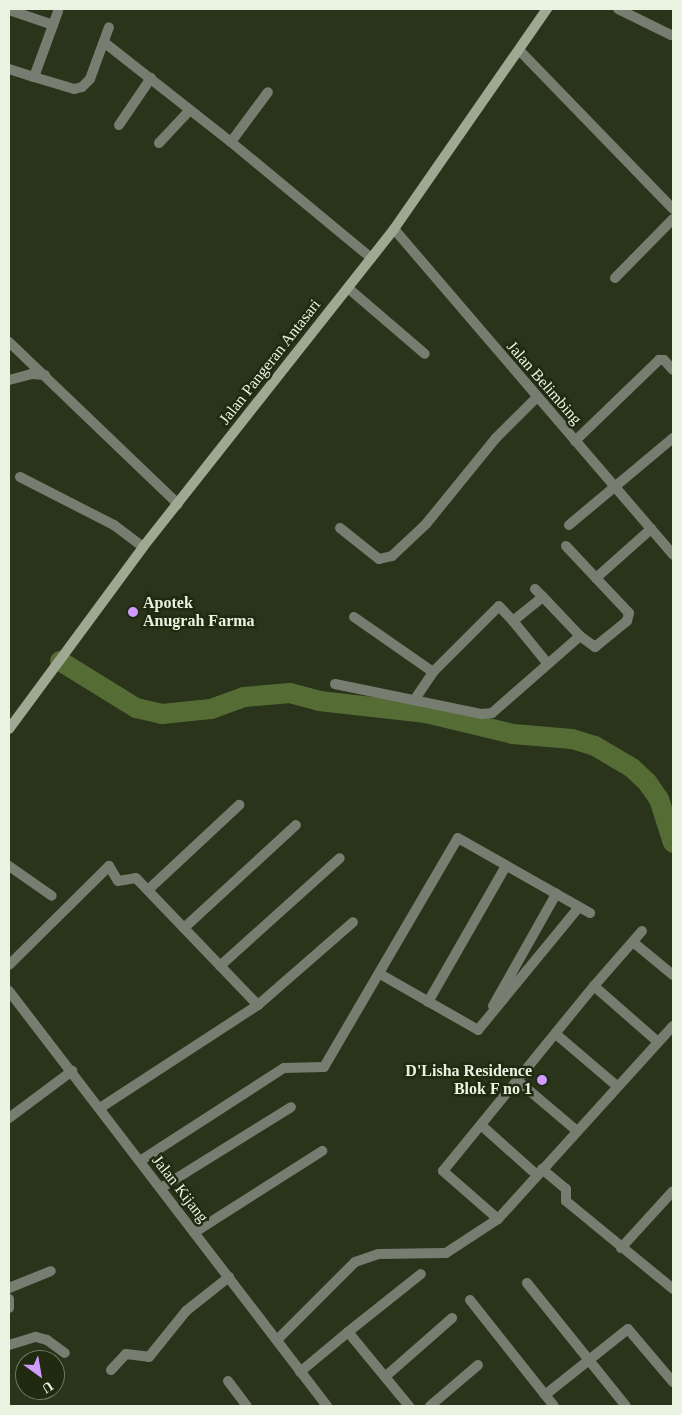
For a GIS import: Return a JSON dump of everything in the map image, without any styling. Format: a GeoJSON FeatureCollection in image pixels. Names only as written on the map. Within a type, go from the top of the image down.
{"type":"FeatureCollection","features":[{"type":"Feature","properties":{"kind":"street","name":"Jalan Pangeran Antasari"},"geometry":{"type":"LineString","coordinates":[[9,729],[55,663],[143,547],[394,229],[520,51],[547,9]]}},
{"type":"Feature","properties":{"kind":"street"},"geometry":{"type":"LineString","coordinates":[[618,9],[672,35]]}},
{"type":"Feature","properties":{"kind":"street"},"geometry":{"type":"LineString","coordinates":[[9,10],[54,25]]}},
{"type":"Feature","properties":{"kind":"street"},"geometry":{"type":"LineString","coordinates":[[34,78],[58,11]]}},
{"type":"Feature","properties":{"kind":"street"},"geometry":{"type":"LineString","coordinates":[[9,69],[34,78],[79,89],[90,79],[105,44],[109,27]]}},
{"type":"Feature","properties":{"kind":"street"},"geometry":{"type":"LineString","coordinates":[[105,44],[231,142],[371,258]]}},
{"type":"Feature","properties":{"kind":"street"},"geometry":{"type":"LineString","coordinates":[[520,51],[673,209]]}},
{"type":"Feature","properties":{"kind":"street"},"geometry":{"type":"LineString","coordinates":[[119,125],[151,78]]}},
{"type":"Feature","properties":{"kind":"street"},"geometry":{"type":"LineString","coordinates":[[231,142],[268,92]]}},
{"type":"Feature","properties":{"kind":"street"},"geometry":{"type":"LineString","coordinates":[[159,143],[190,110]]}},
{"type":"Feature","properties":{"kind":"street"},"geometry":{"type":"LineString","coordinates":[[615,278],[673,219]]}},
{"type":"Feature","properties":{"kind":"street","name":"Jalan Belimbing"},"geometry":{"type":"LineString","coordinates":[[394,229],[536,398],[576,441],[673,555]]}},
{"type":"Feature","properties":{"kind":"street"},"geometry":{"type":"LineString","coordinates":[[348,288],[426,354]]}},
{"type":"Feature","properties":{"kind":"street"},"geometry":{"type":"LineString","coordinates":[[9,342],[178,504]]}},
{"type":"Feature","properties":{"kind":"street"},"geometry":{"type":"LineString","coordinates":[[576,441],[659,360],[664,360],[673,370]]}},
{"type":"Feature","properties":{"kind":"street"},"geometry":{"type":"LineString","coordinates":[[9,380],[31,374],[45,375]]}},
{"type":"Feature","properties":{"kind":"street"},"geometry":{"type":"LineString","coordinates":[[340,528],[379,560],[392,556],[426,524],[496,438],[536,398]]}},
{"type":"Feature","properties":{"kind":"street"},"geometry":{"type":"LineString","coordinates":[[569,525],[673,438]]}},
{"type":"Feature","properties":{"kind":"street"},"geometry":{"type":"LineString","coordinates":[[20,477],[114,525],[143,547]]}},
{"type":"Feature","properties":{"kind":"street"},"geometry":{"type":"LineString","coordinates":[[596,578],[651,529]]}},
{"type":"Feature","properties":{"kind":"street"},"geometry":{"type":"LineString","coordinates":[[535,589],[590,646],[598,646],[629,617],[566,546]]}},
{"type":"Feature","properties":{"kind":"street"},"geometry":{"type":"LineString","coordinates":[[513,621],[543,597]]}},
{"type":"Feature","properties":{"kind":"street"},"geometry":{"type":"LineString","coordinates":[[414,699],[433,672],[495,607],[501,607],[548,664]]}},
{"type":"Feature","properties":{"kind":"street"},"geometry":{"type":"LineString","coordinates":[[354,617],[433,672]]}},
{"type":"Feature","properties":{"kind":"street"},"geometry":{"type":"LineString","coordinates":[[335,684],[377,694],[414,699],[488,714],[498,709],[580,636]]}},
{"type":"Feature","properties":{"kind":"street"},"geometry":{"type":"LineString","coordinates":[[148,890],[238,805]]}},
{"type":"Feature","properties":{"kind":"street"},"geometry":{"type":"LineString","coordinates":[[184,928],[296,826]]}},
{"type":"Feature","properties":{"kind":"street"},"geometry":{"type":"LineString","coordinates":[[140,1161],[284,1068],[324,1067],[458,838],[590,913]]}},
{"type":"Feature","properties":{"kind":"street"},"geometry":{"type":"LineString","coordinates":[[220,966],[340,858]]}},
{"type":"Feature","properties":{"kind":"street"},"geometry":{"type":"LineString","coordinates":[[9,866],[52,896]]}},
{"type":"Feature","properties":{"kind":"street"},"geometry":{"type":"LineString","coordinates":[[9,965],[108,866],[118,882],[136,878],[258,1005]]}},
{"type":"Feature","properties":{"kind":"street"},"geometry":{"type":"LineString","coordinates":[[428,1002],[506,866]]}},
{"type":"Feature","properties":{"kind":"street"},"geometry":{"type":"LineString","coordinates":[[478,1030],[556,894]]}},
{"type":"Feature","properties":{"kind":"street"},"geometry":{"type":"LineString","coordinates":[[478,1030],[579,907]]}},
{"type":"Feature","properties":{"kind":"street"},"geometry":{"type":"LineString","coordinates":[[100,1108],[258,1005],[353,922]]}},
{"type":"Feature","properties":{"kind":"street"},"geometry":{"type":"LineString","coordinates":[[498,1219],[443,1171],[557,1035],[594,986],[642,932]]}},
{"type":"Feature","properties":{"kind":"street"},"geometry":{"type":"LineString","coordinates":[[633,942],[673,975]]}},
{"type":"Feature","properties":{"kind":"street"},"geometry":{"type":"LineString","coordinates":[[380,974],[478,1030]]}},
{"type":"Feature","properties":{"kind":"street"},"geometry":{"type":"LineString","coordinates":[[594,986],[658,1042]]}},
{"type":"Feature","properties":{"kind":"street","name":"Jalan Kijang"},"geometry":{"type":"LineString","coordinates":[[9,991],[327,1406]]}},
{"type":"Feature","properties":{"kind":"street"},"geometry":{"type":"LineString","coordinates":[[277,1340],[355,1262],[378,1254],[446,1254],[498,1219],[673,1026]]}},
{"type":"Feature","properties":{"kind":"street"},"geometry":{"type":"LineString","coordinates":[[557,1035],[617,1086]]}},
{"type":"Feature","properties":{"kind":"street"},"geometry":{"type":"LineString","coordinates":[[9,1118],[72,1071]]}},
{"type":"Feature","properties":{"kind":"street"},"geometry":{"type":"LineString","coordinates":[[518,1081],[577,1131]]}},
{"type":"Feature","properties":{"kind":"street"},"geometry":{"type":"LineString","coordinates":[[161,1188],[290,1107]]}},
{"type":"Feature","properties":{"kind":"street"},"geometry":{"type":"LineString","coordinates":[[481,1125],[540,1172],[566,1189],[566,1201],[621,1248],[672,1285]]}},
{"type":"Feature","properties":{"kind":"street"},"geometry":{"type":"LineString","coordinates":[[195,1232],[322,1151]]}},
{"type":"Feature","properties":{"kind":"street"},"geometry":{"type":"LineString","coordinates":[[621,1248],[673,1191]]}},
{"type":"Feature","properties":{"kind":"street"},"geometry":{"type":"LineString","coordinates":[[9,1288],[50,1271]]}},
{"type":"Feature","properties":{"kind":"street"},"geometry":{"type":"LineString","coordinates":[[300,1372],[421,1274]]}},
{"type":"Feature","properties":{"kind":"street"},"geometry":{"type":"LineString","coordinates":[[111,1370],[126,1354],[149,1357],[186,1311],[229,1277]]}},
{"type":"Feature","properties":{"kind":"street"},"geometry":{"type":"LineString","coordinates":[[527,1284],[626,1406]]}},
{"type":"Feature","properties":{"kind":"street"},"geometry":{"type":"LineString","coordinates":[[9,1299],[9,1308]]}},
{"type":"Feature","properties":{"kind":"street"},"geometry":{"type":"LineString","coordinates":[[470,1300],[554,1406]]}},
{"type":"Feature","properties":{"kind":"street"},"geometry":{"type":"LineString","coordinates":[[386,1376],[452,1318]]}},
{"type":"Feature","properties":{"kind":"street"},"geometry":{"type":"LineString","coordinates":[[545,1395],[628,1330],[673,1382]]}},
{"type":"Feature","properties":{"kind":"street"},"geometry":{"type":"LineString","coordinates":[[348,1332],[409,1406]]}},
{"type":"Feature","properties":{"kind":"street"},"geometry":{"type":"LineString","coordinates":[[9,1345],[36,1337],[60,1350]]}},
{"type":"Feature","properties":{"kind":"street"},"geometry":{"type":"LineString","coordinates":[[430,1406],[478,1365]]}},
{"type":"Feature","properties":{"kind":"street"},"geometry":{"type":"LineString","coordinates":[[228,1380],[247,1406]]}},
{"type":"Feature","properties":{"kind":"waterway"},"geometry":{"type":"LineString","coordinates":[[60,661],[136,708],[162,714],[211,709],[244,697],[290,693],[319,701],[426,713],[513,734],[572,739],[595,746],[632,768],[647,782],[659,799],[673,843]]}},
{"type":"Feature","properties":{"kind":"place","name":"Apotek Anugrah Farma"},"geometry":{"type":"Point","coordinates":[133,612]}},
{"type":"Feature","properties":{"kind":"place","name":"D'Lisha Residence Blok F no 1"},"geometry":{"type":"Point","coordinates":[542,1080]}}]}
